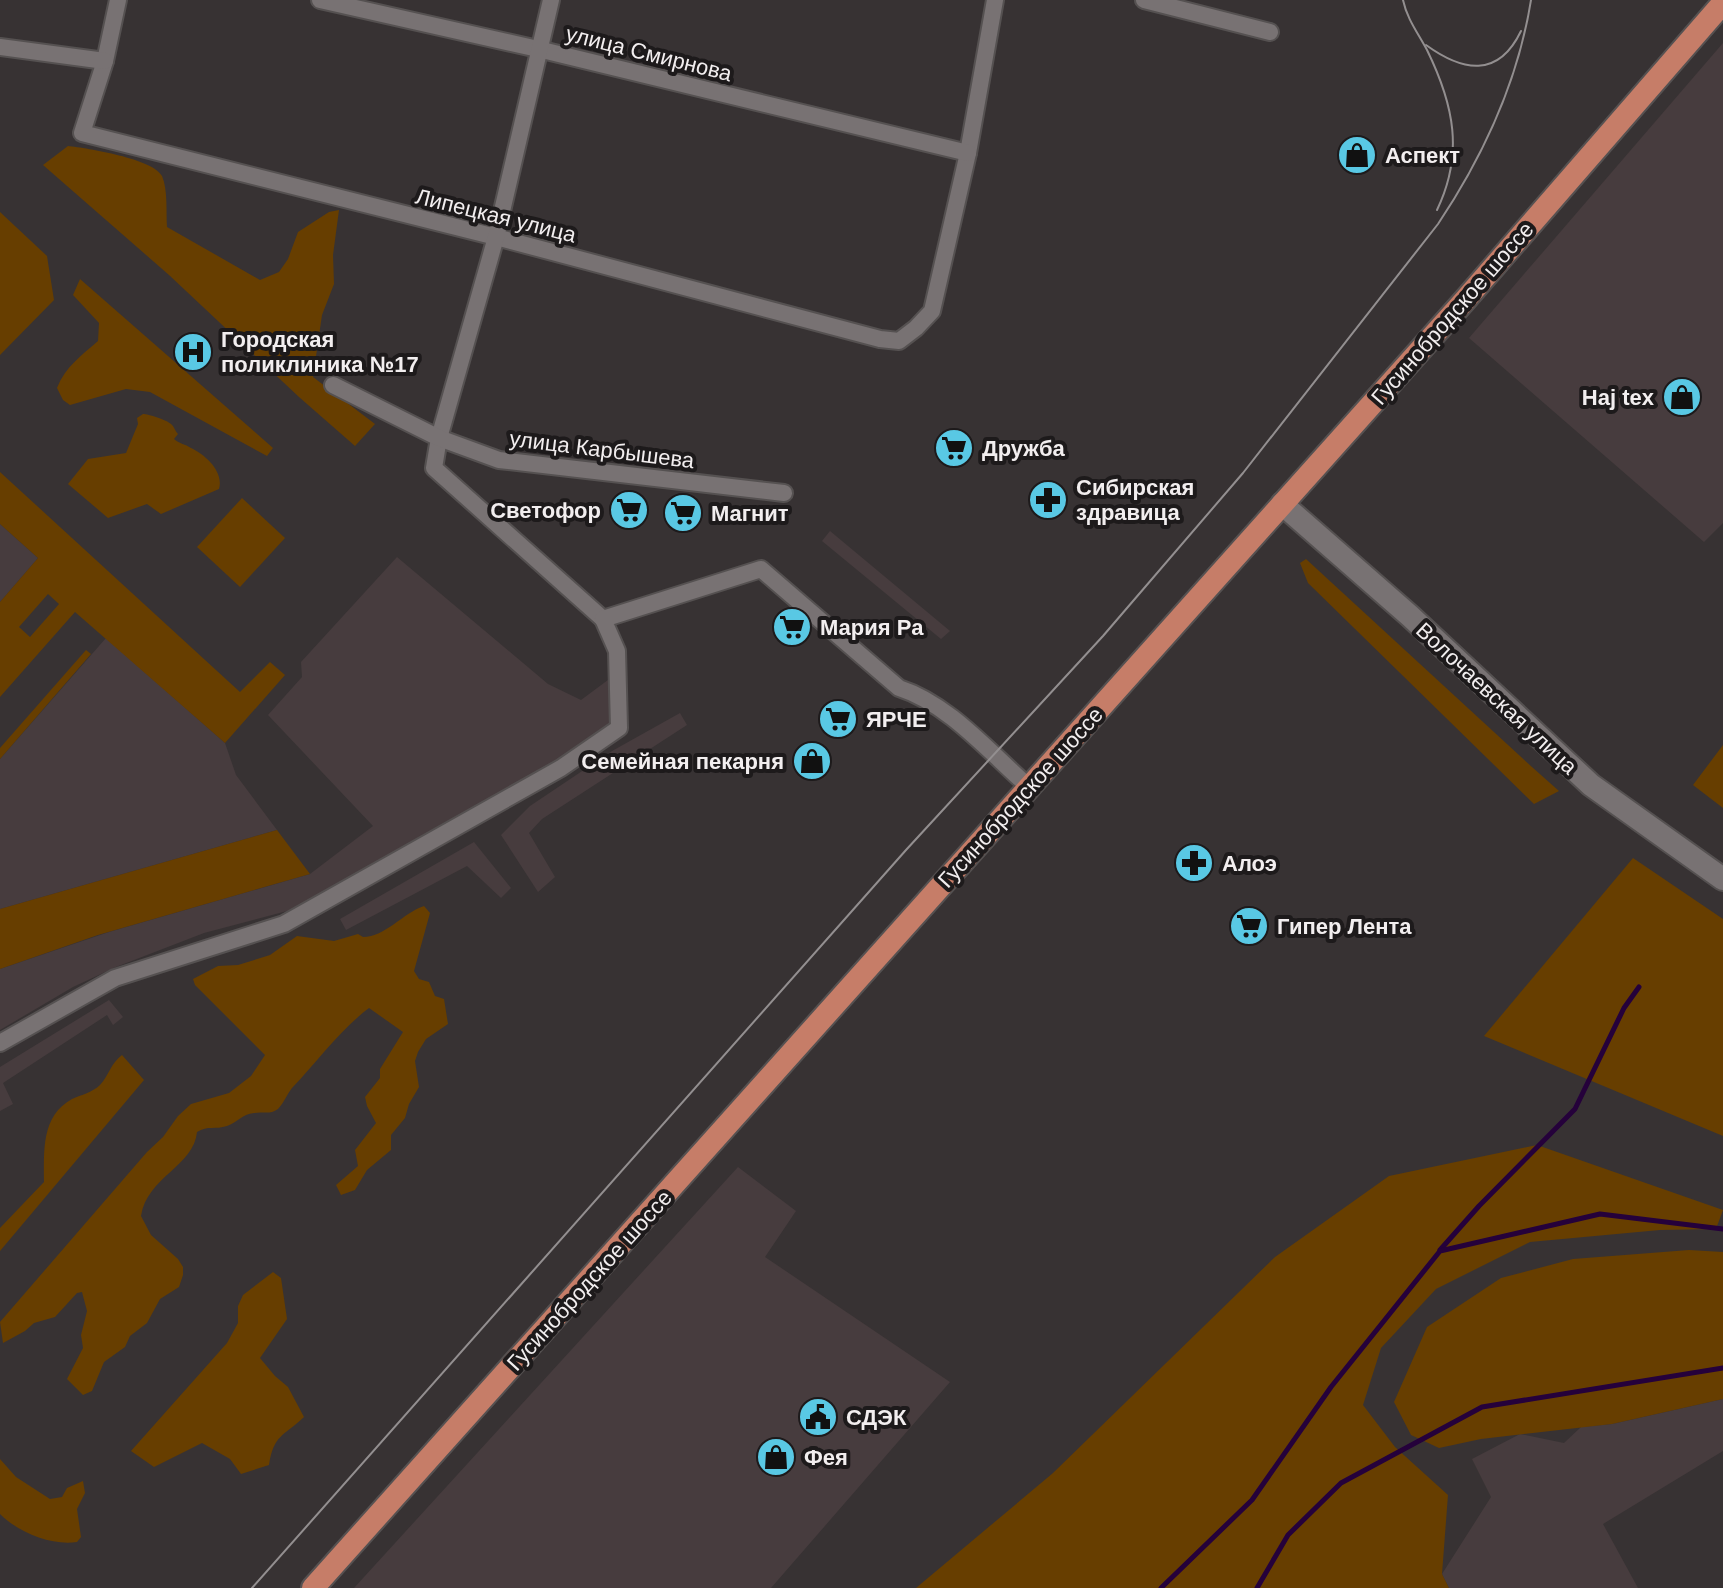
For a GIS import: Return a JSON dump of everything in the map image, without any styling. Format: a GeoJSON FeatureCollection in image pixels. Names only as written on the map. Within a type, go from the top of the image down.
{"type":"FeatureCollection","features":[{"type":"Feature","properties":{"kind":"main road","name":"Гусинобродское шоссе"},"geometry":{"type":"LineString","coordinates":[[313,1588],[1475,288],[1723,3]]}},
{"type":"Feature","properties":{"kind":"street"},"geometry":{"type":"LineString","coordinates":[[0,47],[105,61],[118,0]]}},
{"type":"Feature","properties":{"kind":"street","name":"улица Смирнова"},"geometry":{"type":"LineString","coordinates":[[320,0],[538,49],[968,153]]}},
{"type":"Feature","properties":{"kind":"street"},"geometry":{"type":"LineString","coordinates":[[0,1043],[115,978],[284,924],[561,768],[619,728],[617,651],[603,619],[434,468],[439,438],[496,237],[551,0]]}},
{"type":"Feature","properties":{"kind":"street"},"geometry":{"type":"LineString","coordinates":[[968,153],[995,0]]}},
{"type":"Feature","properties":{"kind":"street"},"geometry":{"type":"LineString","coordinates":[[1144,0],[1270,32]]}},
{"type":"Feature","properties":{"kind":"street","name":"Липецкая улица"},"geometry":{"type":"LineString","coordinates":[[105,61],[82,133],[496,237],[880,339],[899,341],[932,311],[968,153]]}},
{"type":"Feature","properties":{"kind":"street","name":"улица Карбышева"},"geometry":{"type":"LineString","coordinates":[[333,385],[439,438],[499,460],[784,493]]}},
{"type":"Feature","properties":{"kind":"street","name":"Волочаевская улица"},"geometry":{"type":"LineString","coordinates":[[1282,504],[1410,616],[1591,785],[1723,879]]}},
{"type":"Feature","properties":{"kind":"street"},"geometry":{"type":"LineString","coordinates":[[603,619],[761,569],[899,688],[920,695],[969,733],[1028,786]]}},
{"type":"Feature","properties":{"kind":"shaded area"},"geometry":{"type":"Polygon","coordinates":[[[1723,43],[1723,523],[1704,542],[1469,338],[1723,43]]]}},
{"type":"Feature","properties":{"kind":"shaded area"},"geometry":{"type":"Polygon","coordinates":[[[68,146],[119,155],[156,170],[162,176],[165,188],[167,227],[260,280],[279,272],[288,259],[298,232],[329,212],[339,210],[333,255],[334,284],[322,315],[313,377],[375,424],[355,446],[169,275],[43,165],[68,146]]]}},
{"type":"Feature","properties":{"kind":"shaded area"},"geometry":{"type":"Polygon","coordinates":[[[0,212],[47,256],[54,300],[0,355],[0,212]]]}},
{"type":"Feature","properties":{"kind":"shaded area"},"geometry":{"type":"Polygon","coordinates":[[[80,279],[273,448],[267,456],[150,392],[126,389],[70,405],[63,400],[57,388],[60,381],[74,362],[98,341],[99,323],[73,295],[80,279]]]}},
{"type":"Feature","properties":{"kind":"shaded area"},"geometry":{"type":"Polygon","coordinates":[[[143,414],[169,422],[178,434],[174,439],[208,460],[219,476],[219,489],[161,514],[147,504],[108,518],[68,484],[88,459],[126,453],[138,424],[137,418],[143,414]]]}},
{"type":"Feature","properties":{"kind":"shaded area"},"geometry":{"type":"Polygon","coordinates":[[[0,472],[240,692],[270,662],[285,675],[225,743],[75,612],[0,697],[0,602],[38,558],[0,524],[0,472]],[[48,594],[19,627],[30,637],[59,604],[48,594]]]}},
{"type":"Feature","properties":{"kind":"shaded area"},"geometry":{"type":"Polygon","coordinates":[[[242,498],[285,538],[240,587],[197,547],[242,498]]]}},
{"type":"Feature","properties":{"kind":"shaded area"},"geometry":{"type":"Polygon","coordinates":[[[0,524],[38,558],[0,602],[0,524]]]}},
{"type":"Feature","properties":{"kind":"shaded area"},"geometry":{"type":"Polygon","coordinates":[[[830,531],[950,631],[941,639],[822,541],[830,531]]]}},
{"type":"Feature","properties":{"kind":"shaded area"},"geometry":{"type":"Polygon","coordinates":[[[397,557],[548,684],[581,700],[612,677],[614,723],[558,761],[306,906],[204,933],[116,967],[73,987],[0,1030],[0,969],[109,932],[310,874],[373,826],[268,715],[302,677],[301,662],[397,557]]]}},
{"type":"Feature","properties":{"kind":"shaded area"},"geometry":{"type":"Polygon","coordinates":[[[1306,559],[1559,791],[1534,804],[1308,583],[1300,563],[1306,559]]]}},
{"type":"Feature","properties":{"kind":"shaded area"},"geometry":{"type":"Polygon","coordinates":[[[106,638],[225,743],[236,775],[277,830],[0,909],[0,759],[106,638]]]}},
{"type":"Feature","properties":{"kind":"shaded area"},"geometry":{"type":"Polygon","coordinates":[[[86,650],[91,654],[0,759],[0,748],[86,650]]]}},
{"type":"Feature","properties":{"kind":"shaded area"},"geometry":{"type":"Polygon","coordinates":[[[680,713],[687,725],[542,819],[529,833],[555,877],[538,892],[501,835],[530,806],[612,751],[680,713]]]}},
{"type":"Feature","properties":{"kind":"shaded area"},"geometry":{"type":"Polygon","coordinates":[[[1723,745],[1723,808],[1693,785],[1723,745]]]}},
{"type":"Feature","properties":{"kind":"shaded area"},"geometry":{"type":"Polygon","coordinates":[[[277,830],[310,874],[98,935],[0,969],[0,909],[277,830]]]}},
{"type":"Feature","properties":{"kind":"shaded area"},"geometry":{"type":"Polygon","coordinates":[[[474,842],[511,888],[501,898],[467,866],[346,930],[340,919],[474,842]]]}},
{"type":"Feature","properties":{"kind":"shaded area"},"geometry":{"type":"Polygon","coordinates":[[[1633,858],[1723,919],[1723,1136],[1484,1036],[1633,858]]]}},
{"type":"Feature","properties":{"kind":"shaded area"},"geometry":{"type":"Polygon","coordinates":[[[424,906],[430,913],[414,971],[419,979],[429,982],[435,996],[444,999],[448,1024],[426,1039],[418,1052],[415,1061],[419,1087],[405,1118],[391,1135],[391,1150],[367,1170],[355,1190],[341,1195],[336,1185],[358,1166],[355,1150],[376,1123],[365,1097],[380,1078],[380,1069],[403,1032],[369,1008],[329,1046],[278,1109],[257,1112],[227,1126],[197,1132],[188,1154],[152,1191],[141,1216],[151,1235],[178,1259],[183,1275],[179,1287],[160,1299],[147,1323],[130,1336],[125,1347],[104,1362],[92,1391],[83,1395],[67,1379],[83,1348],[81,1335],[87,1311],[82,1292],[77,1293],[55,1317],[34,1323],[3,1343],[0,1322],[178,1116],[191,1104],[229,1093],[251,1076],[265,1055],[195,985],[193,979],[218,966],[238,965],[270,955],[297,936],[334,941],[358,934],[371,936],[424,906]]]}},
{"type":"Feature","properties":{"kind":"shaded area"},"geometry":{"type":"Polygon","coordinates":[[[109,1000],[123,1017],[113,1025],[107,1015],[3,1083],[13,1104],[0,1111],[0,1067],[109,1000]]]}},
{"type":"Feature","properties":{"kind":"shaded area"},"geometry":{"type":"Polygon","coordinates":[[[122,1055],[144,1080],[0,1251],[0,1228],[44,1182],[46,1135],[55,1115],[72,1099],[100,1085],[122,1055]]]}},
{"type":"Feature","properties":{"kind":"shaded area"},"geometry":{"type":"Polygon","coordinates":[[[1537,1145],[1723,1210],[1716,1229],[1660,1230],[1530,1242],[1436,1289],[1381,1348],[1363,1405],[1395,1447],[1448,1495],[1442,1574],[1449,1588],[916,1588],[1053,1473],[1275,1257],[1389,1176],[1537,1145]]]}},
{"type":"Feature","properties":{"kind":"shaded area"},"geometry":{"type":"Polygon","coordinates":[[[738,1167],[796,1211],[765,1257],[950,1382],[771,1588],[354,1588],[738,1167]]]}},
{"type":"Feature","properties":{"kind":"shaded area"},"geometry":{"type":"Polygon","coordinates":[[[1689,1250],[1723,1252],[1723,1399],[1612,1424],[1481,1439],[1439,1448],[1411,1435],[1394,1402],[1427,1327],[1501,1278],[1573,1259],[1689,1250]]]}},
{"type":"Feature","properties":{"kind":"shaded area"},"geometry":{"type":"Polygon","coordinates":[[[273,1272],[281,1278],[287,1319],[260,1358],[288,1387],[304,1417],[277,1441],[269,1465],[241,1474],[230,1459],[202,1443],[154,1467],[131,1451],[227,1343],[238,1323],[238,1306],[243,1295],[273,1272]]]}},
{"type":"Feature","properties":{"kind":"shaded area"},"geometry":{"type":"Polygon","coordinates":[[[1723,1399],[1723,1451],[1603,1524],[1638,1588],[1449,1588],[1442,1574],[1491,1497],[1472,1459],[1520,1434],[1564,1443],[1581,1427],[1612,1424],[1723,1399]]]}},
{"type":"Feature","properties":{"kind":"shaded area"},"geometry":{"type":"Polygon","coordinates":[[[0,1459],[16,1477],[50,1499],[62,1497],[67,1488],[83,1481],[85,1493],[77,1509],[81,1537],[77,1542],[57,1542],[36,1536],[16,1527],[0,1514],[0,1459]]]}},
{"type":"Feature","properties":{"kind":"waterway"},"geometry":{"type":"LineString","coordinates":[[1440,1250],[1575,1109],[1624,1008],[1639,987]]}},
{"type":"Feature","properties":{"kind":"waterway"},"geometry":{"type":"LineString","coordinates":[[1161,1588],[1252,1500],[1331,1387],[1440,1251],[1600,1214],[1723,1229]]}},
{"type":"Feature","properties":{"kind":"waterway"},"geometry":{"type":"LineString","coordinates":[[1257,1588],[1288,1535],[1341,1483],[1482,1407],[1723,1368]]}},
{"type":"Feature","properties":{"kind":"tram line"},"geometry":{"type":"LineString","coordinates":[[1403,0],[1436,70],[1449,110],[1453,149],[1451,169],[1437,210]]}},
{"type":"Feature","properties":{"kind":"tram line"},"geometry":{"type":"LineString","coordinates":[[252,1588],[906,850],[1103,636],[1243,473],[1438,224],[1455,198],[1484,144],[1508,89],[1531,0]]}},
{"type":"Feature","properties":{"kind":"tram line"},"geometry":{"type":"LineString","coordinates":[[1426,45],[1453,61],[1478,66],[1502,57],[1521,31]]}},
{"type":"Feature","properties":{"kind":"place","name":"Аспект"},"geometry":{"type":"Point","coordinates":[1357,155]}},
{"type":"Feature","properties":{"kind":"place","name":"Городская поликлиника №17"},"geometry":{"type":"Point","coordinates":[193,352]}},
{"type":"Feature","properties":{"kind":"place","name":"Haj tex"},"geometry":{"type":"Point","coordinates":[1682,397]}},
{"type":"Feature","properties":{"kind":"place","name":"Дружба"},"geometry":{"type":"Point","coordinates":[954,448]}},
{"type":"Feature","properties":{"kind":"place","name":"Сибирская здравица"},"geometry":{"type":"Point","coordinates":[1048,500]}},
{"type":"Feature","properties":{"kind":"place","name":"Светофор"},"geometry":{"type":"Point","coordinates":[629,510]}},
{"type":"Feature","properties":{"kind":"place","name":"Магнит"},"geometry":{"type":"Point","coordinates":[683,513]}},
{"type":"Feature","properties":{"kind":"place","name":"Мария Ра"},"geometry":{"type":"Point","coordinates":[792,627]}},
{"type":"Feature","properties":{"kind":"place","name":"ЯРЧЕ"},"geometry":{"type":"Point","coordinates":[838,719]}},
{"type":"Feature","properties":{"kind":"place","name":"Семейная пекарня"},"geometry":{"type":"Point","coordinates":[812,761]}},
{"type":"Feature","properties":{"kind":"place","name":"Алоэ"},"geometry":{"type":"Point","coordinates":[1194,863]}},
{"type":"Feature","properties":{"kind":"place","name":"Гипер Лента"},"geometry":{"type":"Point","coordinates":[1249,926]}},
{"type":"Feature","properties":{"kind":"place","name":"СДЭК"},"geometry":{"type":"Point","coordinates":[818,1417]}},
{"type":"Feature","properties":{"kind":"place","name":"Фея"},"geometry":{"type":"Point","coordinates":[776,1457]}}]}
